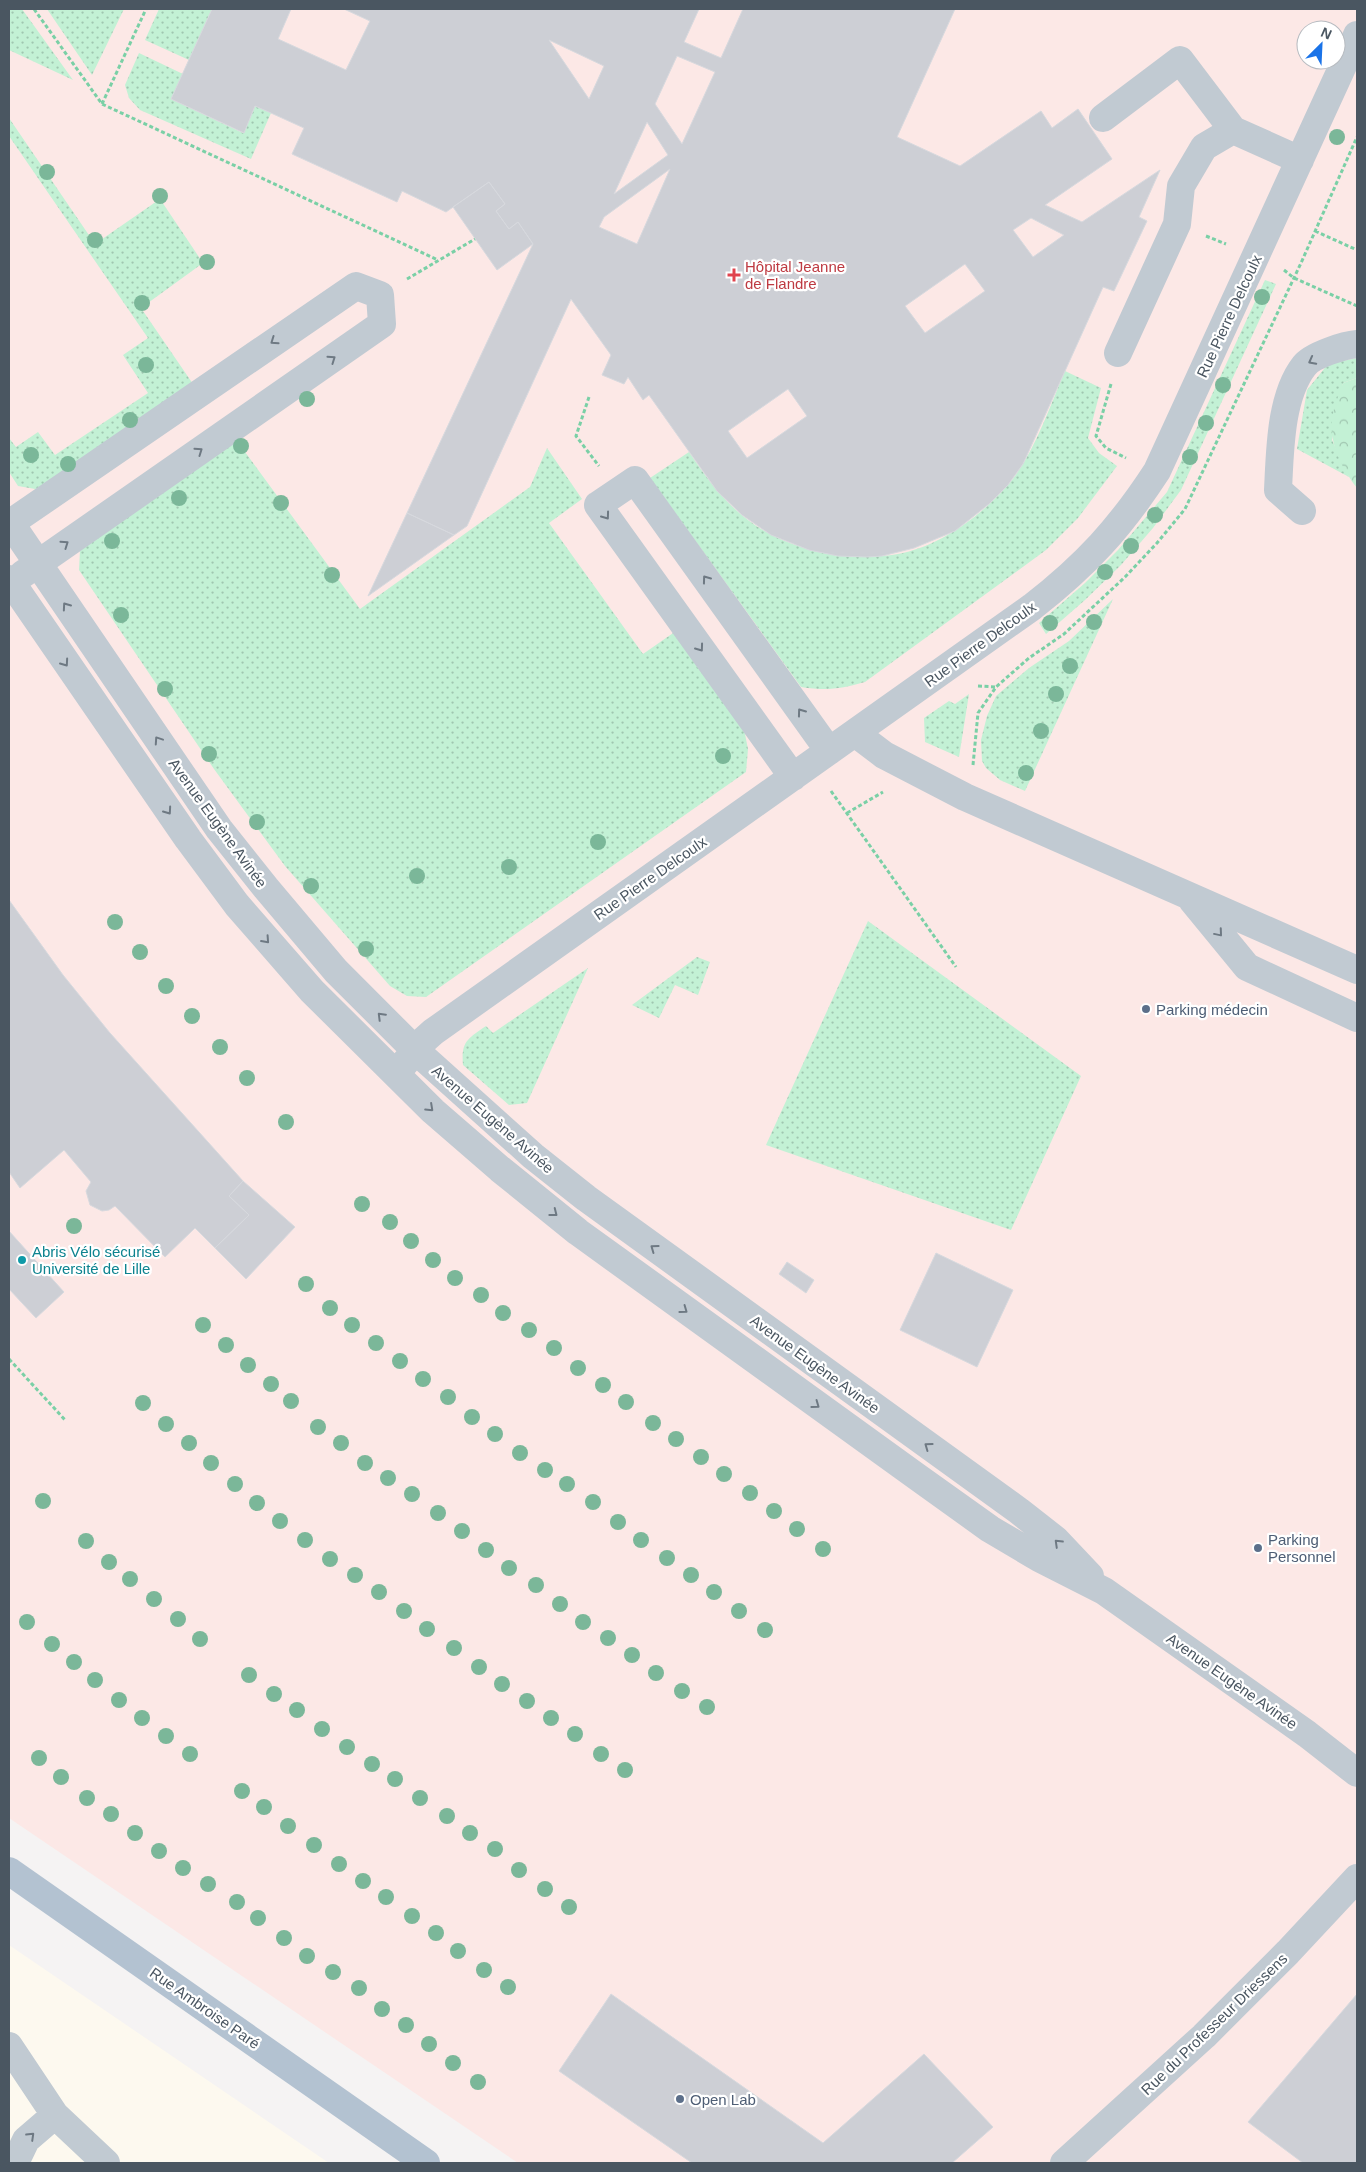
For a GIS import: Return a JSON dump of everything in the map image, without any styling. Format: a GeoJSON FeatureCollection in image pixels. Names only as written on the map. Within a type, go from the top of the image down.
{"type":"FeatureCollection","features":[{"type":"Feature","properties":{"kind":"main road","name":"Rue Ambroise Paré"},"geometry":{"type":"LineString","coordinates":[[9,1871],[426,2163]]}},
{"type":"Feature","properties":{"kind":"main road","name":"Rue Ambroise Paré"},"geometry":{"type":"LineString","coordinates":[[402,2145],[435,2163]]}},
{"type":"Feature","properties":{"kind":"street","name":"Rue Pierre Delcoulx"},"geometry":{"type":"LineString","coordinates":[[395,1074],[433,1032],[1032,607],[1076,572],[1111,536],[1157,470],[1357,35]]}},
{"type":"Feature","properties":{"kind":"street"},"geometry":{"type":"LineString","coordinates":[[1102,118],[1180,60],[1233,130],[1300,160]]}},
{"type":"Feature","properties":{"kind":"street"},"geometry":{"type":"LineString","coordinates":[[1118,353],[1177,224],[1181,186],[1204,147],[1233,130]]}},
{"type":"Feature","properties":{"kind":"street"},"geometry":{"type":"LineString","coordinates":[[9,523],[356,286],[380,294],[382,324],[37,564],[10,580]]}},
{"type":"Feature","properties":{"kind":"street"},"geometry":{"type":"LineString","coordinates":[[1302,511],[1278,490],[1282,422],[1295,384],[1305,364],[1341,346],[1357,344]]}},
{"type":"Feature","properties":{"kind":"street"},"geometry":{"type":"LineString","coordinates":[[793,777],[598,505],[635,480],[829,751]]}},
{"type":"Feature","properties":{"kind":"street","name":"Avenue Eugène Avinée"},"geometry":{"type":"LineString","coordinates":[[9,523],[219,828],[266,888],[336,971],[415,1050],[558,1176],[670,1260],[1019,1511],[1056,1540],[1104,1591]]}},
{"type":"Feature","properties":{"kind":"street","name":"Avenue Eugène Avinée"},"geometry":{"type":"LineString","coordinates":[[10,580],[176,823],[226,891],[312,991],[433,1111],[506,1175],[635,1274],[990,1529],[1038,1558],[1104,1591],[1307,1734],[1357,1773]]}},
{"type":"Feature","properties":{"kind":"street"},"geometry":{"type":"LineString","coordinates":[[855,733],[884,756],[956,793],[1357,970]]}},
{"type":"Feature","properties":{"kind":"street"},"geometry":{"type":"LineString","coordinates":[[1188,895],[1247,967],[1357,1018]]}},
{"type":"Feature","properties":{"kind":"street","name":"Rue du Professeur Driessens"},"geometry":{"type":"LineString","coordinates":[[1064,2163],[1204,2036],[1288,1952],[1357,1878]]}},
{"type":"Feature","properties":{"kind":"street"},"geometry":{"type":"LineString","coordinates":[[9,2046],[55,2115],[106,2163]]}},
{"type":"Feature","properties":{"kind":"street"},"geometry":{"type":"LineString","coordinates":[[15,2163],[26,2140],[55,2115]]}},
{"type":"Feature","properties":{"kind":"path"},"geometry":{"type":"LineString","coordinates":[[34,9],[102,104],[439,260]]}},
{"type":"Feature","properties":{"kind":"path"},"geometry":{"type":"LineString","coordinates":[[102,104],[146,9]]}},
{"type":"Feature","properties":{"kind":"path"},"geometry":{"type":"LineString","coordinates":[[1315,231],[1357,250]]}},
{"type":"Feature","properties":{"kind":"path"},"geometry":{"type":"LineString","coordinates":[[1107,401],[1096,436],[1106,448],[1157,470]]}},
{"type":"Feature","properties":{"kind":"path"},"geometry":{"type":"LineString","coordinates":[[9,1359],[66,1421]]}},
{"type":"Feature","properties":{"kind":"shaded area"},"geometry":{"type":"Polygon","coordinates":[[[9,9],[1357,9],[1357,2163],[518,2163],[9,1818],[9,9]]]}},
{"type":"Feature","properties":{"kind":"shaded area"},"geometry":{"type":"Polygon","coordinates":[[[9,1945],[329,2163],[9,2163],[9,1945]]]}},
{"type":"Feature","properties":{"kind":"green space"},"geometry":{"type":"Polygon","coordinates":[[[9,9],[22,9],[73,80],[9,50],[9,9]]]}},
{"type":"Feature","properties":{"kind":"green space"},"geometry":{"type":"Polygon","coordinates":[[[47,9],[124,9],[92,75],[47,9]]]}},
{"type":"Feature","properties":{"kind":"green space"},"geometry":{"type":"Polygon","coordinates":[[[159,9],[212,9],[189,60],[145,40],[159,9]]]}},
{"type":"Feature","properties":{"kind":"green space"},"geometry":{"type":"Polygon","coordinates":[[[139,53],[183,74],[171,99],[243,133],[255,106],[271,113],[251,159],[140,110],[129,98],[125,85],[139,53]]]}},
{"type":"Feature","properties":{"kind":"green space"},"geometry":{"type":"Polygon","coordinates":[[[9,118],[95,244],[160,199],[203,263],[141,308],[193,384],[41,490],[18,486],[9,472],[9,438],[16,447],[38,432],[55,455],[148,393],[123,355],[148,338],[9,136],[9,118]]]}},
{"type":"Feature","properties":{"kind":"green space"},"geometry":{"type":"Polygon","coordinates":[[[1265,280],[1276,284],[1181,490],[1153,528],[1121,565],[1046,634],[1039,623],[1085,583],[1118,550],[1167,492],[1265,280]]]}},
{"type":"Feature","properties":{"kind":"green space"},"geometry":{"type":"Polygon","coordinates":[[[1357,358],[1357,378],[1343,383],[1332,440],[1349,477],[1297,449],[1307,390],[1328,364],[1357,358]]]}},
{"type":"Feature","properties":{"kind":"green space"},"geometry":{"type":"Polygon","coordinates":[[[1065,371],[1101,388],[1088,438],[1099,453],[1117,466],[1078,518],[1046,550],[865,682],[841,688],[818,689],[801,687],[650,478],[689,452],[723,497],[748,520],[771,535],[795,545],[833,553],[873,556],[899,554],[934,542],[966,523],[995,499],[1007,486],[1017,474],[1033,446],[1065,371]]]}},
{"type":"Feature","properties":{"kind":"green space"},"geometry":{"type":"Polygon","coordinates":[[[1357,378],[1357,488],[1338,456],[1333,438],[1332,420],[1343,383],[1357,378]]]}},
{"type":"Feature","properties":{"kind":"green space"},"geometry":{"type":"Polygon","coordinates":[[[237,441],[360,609],[530,487],[547,448],[582,499],[549,523],[643,654],[676,631],[743,724],[748,749],[746,772],[426,997],[407,996],[390,986],[285,866],[214,769],[79,570],[80,550],[237,441]]]}},
{"type":"Feature","properties":{"kind":"green space"},"geometry":{"type":"Polygon","coordinates":[[[1113,599],[1025,791],[1000,780],[986,768],[982,761],[981,740],[987,716],[996,696],[1029,668],[1069,641],[1113,599]]]}},
{"type":"Feature","properties":{"kind":"green space"},"geometry":{"type":"Polygon","coordinates":[[[969,694],[959,757],[925,742],[924,718],[949,701],[955,704],[969,694]]]}},
{"type":"Feature","properties":{"kind":"green space"},"geometry":{"type":"Polygon","coordinates":[[[868,921],[1081,1076],[1011,1230],[766,1145],[868,921]]]}},
{"type":"Feature","properties":{"kind":"green space"},"geometry":{"type":"Polygon","coordinates":[[[697,957],[710,962],[698,995],[675,985],[659,1018],[632,1005],[697,957]]]}},
{"type":"Feature","properties":{"kind":"green space"},"geometry":{"type":"Polygon","coordinates":[[[588,968],[527,1103],[509,1105],[463,1065],[464,1046],[474,1034],[486,1026],[493,1033],[588,968]]]}},
{"type":"Feature","properties":{"kind":"building","name":"Hôpital Jeanne de Flandre"},"geometry":{"type":"Polygon","coordinates":[[[212,9],[291,9],[278,39],[346,70],[370,21],[344,9],[699,9],[684,42],[721,58],[743,9],[955,9],[897,137],[960,166],[1041,111],[1052,128],[1078,109],[1112,159],[1045,205],[1082,222],[1160,170],[1139,217],[1147,221],[1114,291],[1103,287],[1023,464],[1008,485],[989,504],[955,531],[914,548],[882,556],[867,557],[838,556],[809,550],[771,535],[742,515],[717,491],[649,395],[643,400],[628,377],[624,384],[602,375],[611,355],[571,299],[467,526],[454,535],[407,513],[533,244],[518,222],[509,229],[496,211],[505,204],[489,182],[446,212],[402,191],[397,202],[292,154],[304,128],[255,106],[244,133],[171,99],[212,9]],[[549,40],[589,99],[604,66],[549,40]],[[677,56],[655,104],[682,144],[715,72],[677,56]],[[647,122],[614,194],[668,155],[647,122]],[[670,169],[604,217],[599,227],[637,244],[670,169]],[[1031,218],[1013,230],[1033,257],[1064,235],[1031,218]],[[965,264],[905,306],[925,333],[985,291],[965,264]],[[788,389],[728,431],[747,458],[807,416],[788,389]]]}},
{"type":"Feature","properties":{"kind":"building"},"geometry":{"type":"Polygon","coordinates":[[[489,182],[505,204],[496,211],[509,229],[518,222],[533,244],[497,270],[453,207],[489,182]]]}},
{"type":"Feature","properties":{"kind":"building"},"geometry":{"type":"Polygon","coordinates":[[[407,513],[454,535],[368,596],[407,513]]]}},
{"type":"Feature","properties":{"kind":"building"},"geometry":{"type":"Polygon","coordinates":[[[9,900],[63,975],[110,1033],[243,1181],[229,1196],[249,1215],[215,1248],[195,1228],[165,1257],[115,1206],[109,1210],[102,1211],[90,1205],[86,1191],[91,1182],[64,1150],[20,1188],[9,1172],[9,900]]]}},
{"type":"Feature","properties":{"kind":"building"},"geometry":{"type":"Polygon","coordinates":[[[243,1181],[295,1227],[246,1279],[215,1248],[249,1215],[229,1196],[243,1181]]]}},
{"type":"Feature","properties":{"kind":"building","name":"Abris Vélo sécurisé Université de Lille"},"geometry":{"type":"Polygon","coordinates":[[[9,1231],[64,1292],[36,1318],[9,1289],[9,1231]]]}},
{"type":"Feature","properties":{"kind":"building"},"geometry":{"type":"Polygon","coordinates":[[[936,1253],[1013,1290],[977,1367],[900,1330],[936,1253]]]}},
{"type":"Feature","properties":{"kind":"building"},"geometry":{"type":"Polygon","coordinates":[[[787,1262],[814,1280],[806,1293],[779,1274],[787,1262]]]}},
{"type":"Feature","properties":{"kind":"building","name":"Open Lab"},"geometry":{"type":"Polygon","coordinates":[[[611,1994],[823,2143],[924,2054],[993,2127],[952,2163],[692,2163],[559,2071],[611,1994]]]}},
{"type":"Feature","properties":{"kind":"building"},"geometry":{"type":"Polygon","coordinates":[[[1357,1994],[1357,2163],[1303,2163],[1248,2122],[1357,1994]]]}},
{"type":"Feature","properties":{"kind":"place","name":"Hôpital Jeanne de Flandre"},"geometry":{"type":"Point","coordinates":[734,275]}},
{"type":"Feature","properties":{"kind":"place","name":"Parking médecin"},"geometry":{"type":"Point","coordinates":[1146,1009]}},
{"type":"Feature","properties":{"kind":"place","name":"Abris Vélo sécurisé Université de Lille"},"geometry":{"type":"Point","coordinates":[22,1260]}},
{"type":"Feature","properties":{"kind":"place","name":"Parking Personnel"},"geometry":{"type":"Point","coordinates":[1258,1548]}},
{"type":"Feature","properties":{"kind":"place","name":"Open Lab"},"geometry":{"type":"Point","coordinates":[680,2099]}}]}
